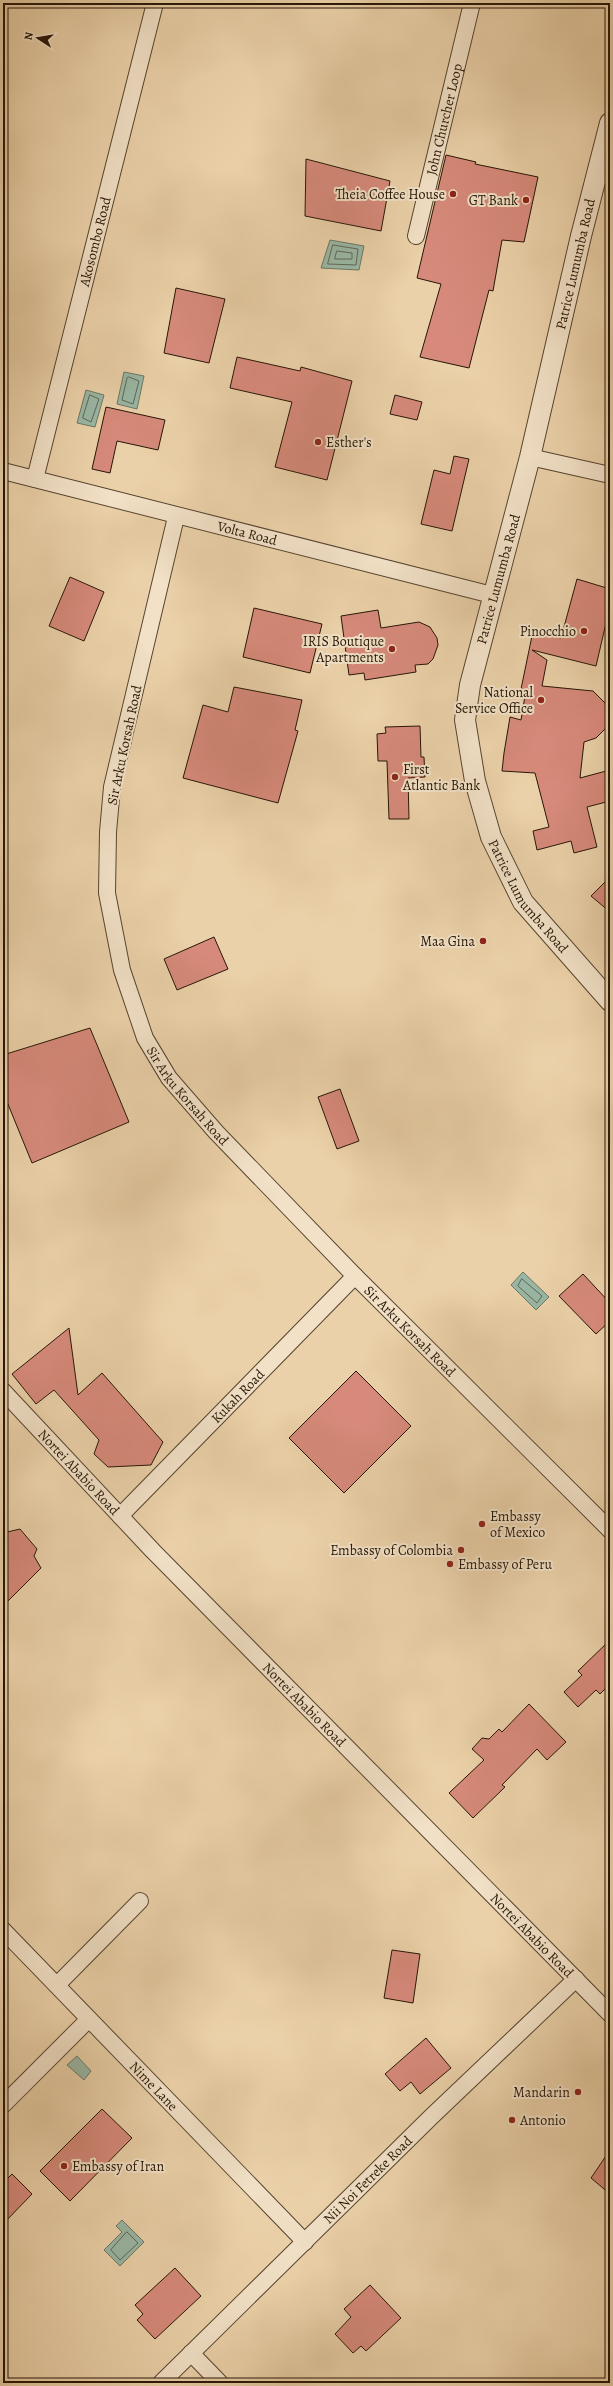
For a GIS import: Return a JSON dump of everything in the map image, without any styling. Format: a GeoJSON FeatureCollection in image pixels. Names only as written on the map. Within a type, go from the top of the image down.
{"type":"FeatureCollection","features":[{"type":"Feature","properties":{"kind":"street","name":"Akosombo Road"},"geometry":{"type":"LineString","coordinates":[[35,479],[155,3]]}},
{"type":"Feature","properties":{"kind":"street","name":"John Churcher Loop"},"geometry":{"type":"LineString","coordinates":[[416,236],[472,3]]}},
{"type":"Feature","properties":{"kind":"street","name":"Patrice Lumumba Road"},"geometry":{"type":"LineString","coordinates":[[610,122],[581,236],[530,457],[492,595],[470,685],[465,720],[475,781],[491,837],[522,902],[610,1001]]}},
{"type":"Feature","properties":{"kind":"street"},"geometry":{"type":"LineString","coordinates":[[530,457],[610,475]]}},
{"type":"Feature","properties":{"kind":"street","name":"Volta Road"},"geometry":{"type":"LineString","coordinates":[[3,471],[176,517],[492,595]]}},
{"type":"Feature","properties":{"kind":"street","name":"Sir Arku Korsah Road"},"geometry":{"type":"LineString","coordinates":[[176,517],[112,787],[108,832],[107,894],[122,970],[145,1038],[169,1078],[216,1132],[355,1276],[610,1530]]}},
{"type":"Feature","properties":{"kind":"street","name":"Kukah Road"},"geometry":{"type":"LineString","coordinates":[[120,1516],[355,1276]]}},
{"type":"Feature","properties":{"kind":"street","name":"Nortei Ababio Road"},"geometry":{"type":"LineString","coordinates":[[3,1391],[120,1516],[610,2014]]}},
{"type":"Feature","properties":{"kind":"street"},"geometry":{"type":"LineString","coordinates":[[57,1985],[140,1901]]}},
{"type":"Feature","properties":{"kind":"street","name":"Nime Lane"},"geometry":{"type":"LineString","coordinates":[[3,1930],[305,2242]]}},
{"type":"Feature","properties":{"kind":"street","name":"Nii Noi Fetreke Road"},"geometry":{"type":"LineString","coordinates":[[161,2383],[431,2117],[576,1979]]}},
{"type":"Feature","properties":{"kind":"street"},"geometry":{"type":"LineString","coordinates":[[3,2106],[89,2019]]}},
{"type":"Feature","properties":{"kind":"street"},"geometry":{"type":"LineString","coordinates":[[191,2353],[220,2383]]}},
{"type":"Feature","properties":{"kind":"water"},"geometry":{"type":"Polygon","coordinates":[[[330,240],[364,246],[359,270],[321,268],[330,240]]]}},
{"type":"Feature","properties":{"kind":"water"},"geometry":{"type":"Polygon","coordinates":[[[124,372],[144,376],[137,409],[117,404],[124,372]]]}},
{"type":"Feature","properties":{"kind":"water"},"geometry":{"type":"Polygon","coordinates":[[[86,390],[104,395],[95,427],[77,423],[86,390]]]}},
{"type":"Feature","properties":{"kind":"water"},"geometry":{"type":"Polygon","coordinates":[[[523,1272],[549,1297],[536,1310],[511,1285],[523,1272]]]}},
{"type":"Feature","properties":{"kind":"water"},"geometry":{"type":"Polygon","coordinates":[[[77,2056],[91,2071],[84,2080],[67,2065],[77,2056]]]}},
{"type":"Feature","properties":{"kind":"water"},"geometry":{"type":"Polygon","coordinates":[[[122,2220],[144,2242],[120,2266],[104,2250],[122,2232],[116,2226],[122,2220]]]}},
{"type":"Feature","properties":{"kind":"building"},"geometry":{"type":"Polygon","coordinates":[[[446,155],[476,162],[475,164],[538,177],[524,242],[502,240],[493,291],[489,290],[469,368],[420,357],[441,284],[417,278],[446,155]]]}},
{"type":"Feature","properties":{"kind":"building"},"geometry":{"type":"Polygon","coordinates":[[[306,159],[390,181],[381,231],[305,216],[306,159]]]}},
{"type":"Feature","properties":{"kind":"building"},"geometry":{"type":"Polygon","coordinates":[[[176,288],[225,299],[209,363],[164,353],[176,288]]]}},
{"type":"Feature","properties":{"kind":"building"},"geometry":{"type":"Polygon","coordinates":[[[237,357],[300,371],[301,367],[352,381],[327,480],[275,467],[292,402],[230,388],[237,357]]]}},
{"type":"Feature","properties":{"kind":"building"},"geometry":{"type":"Polygon","coordinates":[[[395,395],[422,402],[417,420],[390,414],[395,395]]]}},
{"type":"Feature","properties":{"kind":"building"},"geometry":{"type":"Polygon","coordinates":[[[106,407],[165,420],[158,450],[117,441],[110,473],[92,469],[106,407]]]}},
{"type":"Feature","properties":{"kind":"building"},"geometry":{"type":"Polygon","coordinates":[[[454,456],[469,459],[452,531],[421,524],[434,470],[450,474],[454,456]]]}},
{"type":"Feature","properties":{"kind":"building"},"geometry":{"type":"Polygon","coordinates":[[[70,577],[104,592],[84,641],[49,626],[70,577]]]}},
{"type":"Feature","properties":{"kind":"building"},"geometry":{"type":"Polygon","coordinates":[[[577,579],[610,589],[610,606],[596,666],[532,650],[547,660],[542,686],[593,691],[606,704],[609,719],[607,727],[596,738],[584,742],[580,778],[610,770],[610,801],[587,807],[597,847],[574,853],[571,841],[537,850],[533,831],[549,827],[535,773],[502,771],[510,717],[521,720],[526,690],[521,689],[533,631],[561,638],[577,579]]]}},
{"type":"Feature","properties":{"kind":"building"},"geometry":{"type":"Polygon","coordinates":[[[254,608],[322,624],[310,673],[243,657],[254,608]]]}},
{"type":"Feature","properties":{"kind":"building","name":"IRIS Boutique Apartments"},"geometry":{"type":"Polygon","coordinates":[[[378,610],[381,628],[419,622],[430,627],[437,638],[438,645],[433,659],[428,664],[415,665],[416,672],[365,680],[364,673],[349,675],[341,616],[378,610]]]}},
{"type":"Feature","properties":{"kind":"building"},"geometry":{"type":"Polygon","coordinates":[[[234,687],[302,700],[295,730],[298,731],[278,803],[183,778],[203,705],[228,712],[234,687]]]}},
{"type":"Feature","properties":{"kind":"building"},"geometry":{"type":"Polygon","coordinates":[[[420,726],[421,757],[424,757],[425,777],[408,778],[409,819],[389,819],[387,761],[378,761],[377,734],[386,733],[385,727],[420,726]]]}},
{"type":"Feature","properties":{"kind":"building"},"geometry":{"type":"Polygon","coordinates":[[[610,877],[610,912],[591,896],[610,877]]]}},
{"type":"Feature","properties":{"kind":"building"},"geometry":{"type":"Polygon","coordinates":[[[214,937],[228,969],[177,990],[164,959],[214,937]]]}},
{"type":"Feature","properties":{"kind":"building"},"geometry":{"type":"Polygon","coordinates":[[[90,1028],[129,1122],[32,1163],[3,1092],[3,1055],[90,1028]]]}},
{"type":"Feature","properties":{"kind":"building"},"geometry":{"type":"Polygon","coordinates":[[[340,1089],[359,1141],[337,1149],[318,1097],[340,1089]]]}},
{"type":"Feature","properties":{"kind":"building"},"geometry":{"type":"Polygon","coordinates":[[[583,1274],[610,1303],[610,1321],[596,1334],[559,1296],[583,1274]]]}},
{"type":"Feature","properties":{"kind":"building"},"geometry":{"type":"Polygon","coordinates":[[[69,1328],[78,1395],[102,1373],[163,1442],[151,1465],[108,1467],[94,1454],[99,1440],[54,1390],[36,1404],[12,1374],[69,1328]]]}},
{"type":"Feature","properties":{"kind":"building"},"geometry":{"type":"Polygon","coordinates":[[[356,1371],[411,1426],[344,1493],[289,1438],[356,1371]]]}},
{"type":"Feature","properties":{"kind":"building"},"geometry":{"type":"Polygon","coordinates":[[[20,1529],[37,1549],[34,1556],[41,1568],[3,1606],[3,1533],[20,1529]]]}},
{"type":"Feature","properties":{"kind":"building"},"geometry":{"type":"Polygon","coordinates":[[[610,1640],[610,1684],[600,1694],[596,1690],[578,1707],[564,1692],[582,1675],[578,1671],[610,1640]]]}},
{"type":"Feature","properties":{"kind":"building"},"geometry":{"type":"Polygon","coordinates":[[[529,1704],[566,1742],[547,1760],[537,1749],[502,1785],[505,1787],[473,1818],[449,1793],[484,1760],[472,1749],[482,1738],[489,1739],[499,1729],[502,1732],[529,1704]]]}},
{"type":"Feature","properties":{"kind":"building"},"geometry":{"type":"Polygon","coordinates":[[[392,1950],[420,1954],[413,2003],[384,1998],[392,1950]]]}},
{"type":"Feature","properties":{"kind":"building"},"geometry":{"type":"Polygon","coordinates":[[[426,2038],[451,2068],[420,2094],[411,2082],[400,2091],[385,2074],[426,2038]]]}},
{"type":"Feature","properties":{"kind":"building"},"geometry":{"type":"Polygon","coordinates":[[[102,2109],[132,2138],[70,2201],[40,2171],[102,2109]]]}},
{"type":"Feature","properties":{"kind":"building"},"geometry":{"type":"Polygon","coordinates":[[[610,2150],[610,2194],[591,2178],[610,2150]]]}},
{"type":"Feature","properties":{"kind":"building"},"geometry":{"type":"Polygon","coordinates":[[[12,2174],[32,2194],[3,2224],[3,2183],[12,2174]]]}},
{"type":"Feature","properties":{"kind":"building"},"geometry":{"type":"Polygon","coordinates":[[[175,2268],[201,2296],[155,2339],[137,2320],[143,2314],[135,2305],[175,2268]]]}},
{"type":"Feature","properties":{"kind":"building"},"geometry":{"type":"Polygon","coordinates":[[[370,2285],[401,2318],[366,2351],[361,2346],[353,2353],[335,2334],[351,2317],[344,2309],[370,2285]]]}},
{"type":"Feature","properties":{"kind":"place","name":"Theia Coffee House"},"geometry":{"type":"Point","coordinates":[453,194]}},
{"type":"Feature","properties":{"kind":"place","name":"GT Bank"},"geometry":{"type":"Point","coordinates":[526,200]}},
{"type":"Feature","properties":{"kind":"place","name":"Esther's"},"geometry":{"type":"Point","coordinates":[318,442]}},
{"type":"Feature","properties":{"kind":"place","name":"Pinocchio"},"geometry":{"type":"Point","coordinates":[584,631]}},
{"type":"Feature","properties":{"kind":"place","name":"IRIS Boutique Apartments"},"geometry":{"type":"Point","coordinates":[392,649]}},
{"type":"Feature","properties":{"kind":"place","name":"National Service Office"},"geometry":{"type":"Point","coordinates":[541,700]}},
{"type":"Feature","properties":{"kind":"place","name":"First Atlantic Bank"},"geometry":{"type":"Point","coordinates":[395,777]}},
{"type":"Feature","properties":{"kind":"place","name":"Maa Gina"},"geometry":{"type":"Point","coordinates":[483,941]}},
{"type":"Feature","properties":{"kind":"place","name":"Embassy of Mexico"},"geometry":{"type":"Point","coordinates":[482,1524]}},
{"type":"Feature","properties":{"kind":"place","name":"Embassy of Colombia"},"geometry":{"type":"Point","coordinates":[461,1550]}},
{"type":"Feature","properties":{"kind":"place","name":"Embassy of Peru"},"geometry":{"type":"Point","coordinates":[450,1564]}},
{"type":"Feature","properties":{"kind":"place","name":"Mandarin"},"geometry":{"type":"Point","coordinates":[578,2092]}},
{"type":"Feature","properties":{"kind":"place","name":"Antonio"},"geometry":{"type":"Point","coordinates":[512,2120]}},
{"type":"Feature","properties":{"kind":"place","name":"Embassy of Iran"},"geometry":{"type":"Point","coordinates":[64,2166]}}]}
